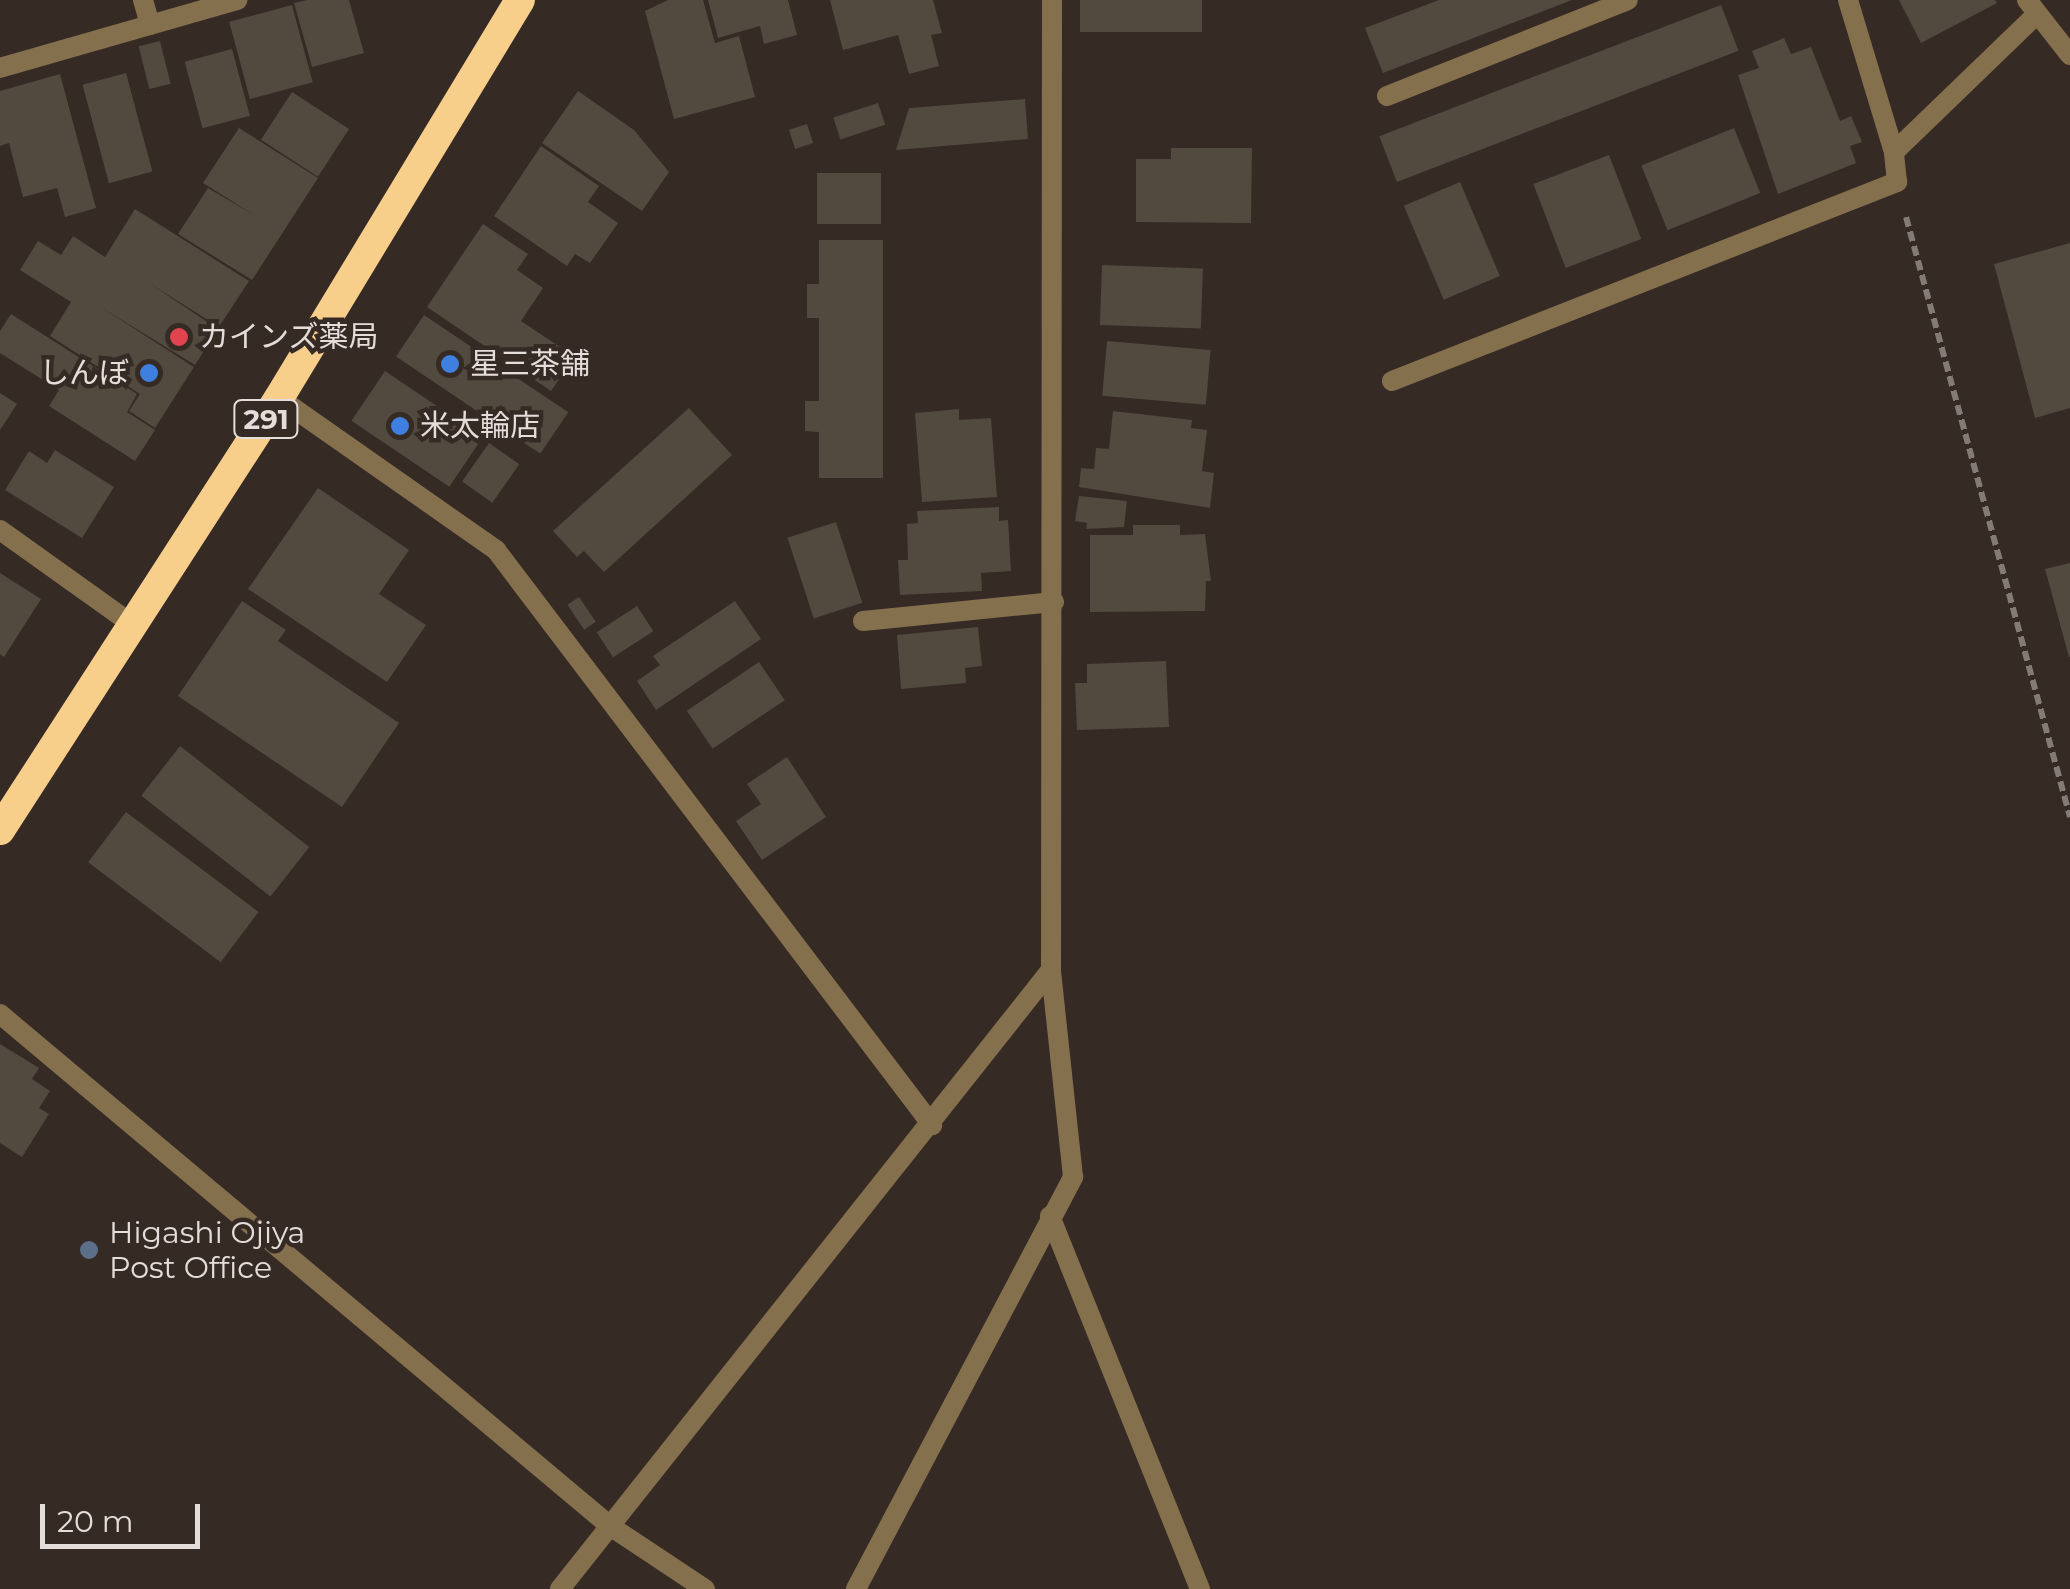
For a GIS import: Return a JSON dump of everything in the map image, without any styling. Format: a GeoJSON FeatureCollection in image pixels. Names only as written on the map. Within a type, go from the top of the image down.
{"type":"FeatureCollection","features":[{"type":"Feature","properties":{"kind":"highway","name":"291"},"geometry":{"type":"LineString","coordinates":[[0,830],[279,398],[520,0]]}},
{"type":"Feature","properties":{"kind":"street"},"geometry":{"type":"LineString","coordinates":[[143,0],[150,25]]}},
{"type":"Feature","properties":{"kind":"street"},"geometry":{"type":"LineString","coordinates":[[0,68],[237,0]]}},
{"type":"Feature","properties":{"kind":"street"},"geometry":{"type":"LineString","coordinates":[[856,1589],[1073,1177],[1051,970],[1052,0]]}},
{"type":"Feature","properties":{"kind":"street"},"geometry":{"type":"LineString","coordinates":[[1388,96],[1628,0]]}},
{"type":"Feature","properties":{"kind":"street"},"geometry":{"type":"LineString","coordinates":[[1392,381],[1897,182],[1894,152],[1848,0]]}},
{"type":"Feature","properties":{"kind":"street"},"geometry":{"type":"LineString","coordinates":[[1894,152],[2031,8],[2070,55]]}},
{"type":"Feature","properties":{"kind":"street"},"geometry":{"type":"LineString","coordinates":[[279,398],[496,550],[932,1125]]}},
{"type":"Feature","properties":{"kind":"street"},"geometry":{"type":"LineString","coordinates":[[0,530],[132,624]]}},
{"type":"Feature","properties":{"kind":"street"},"geometry":{"type":"LineString","coordinates":[[863,622],[1054,602]]}},
{"type":"Feature","properties":{"kind":"street"},"geometry":{"type":"LineString","coordinates":[[560,1589],[932,1125],[1051,970]]}},
{"type":"Feature","properties":{"kind":"street"},"geometry":{"type":"LineString","coordinates":[[0,1014],[610,1526],[704,1589]]}},
{"type":"Feature","properties":{"kind":"street"},"geometry":{"type":"LineString","coordinates":[[1050,1216],[1200,1589]]}},
{"type":"Feature","properties":{"kind":"path"},"geometry":{"type":"LineString","coordinates":[[1897,182],[2070,817]]}},
{"type":"Feature","properties":{"kind":"building"},"geometry":{"type":"Polygon","coordinates":[[[349,0],[364,53],[312,67],[294,3],[349,0]]]}},
{"type":"Feature","properties":{"kind":"building"},"geometry":{"type":"Polygon","coordinates":[[[668,0],[703,0],[715,43],[739,36],[755,97],[674,119],[645,11],[668,0]]]}},
{"type":"Feature","properties":{"kind":"building"},"geometry":{"type":"Polygon","coordinates":[[[708,0],[788,0],[797,35],[764,44],[760,26],[718,38],[708,0]]]}},
{"type":"Feature","properties":{"kind":"building"},"geometry":{"type":"Polygon","coordinates":[[[830,0],[933,0],[942,33],[931,35],[939,66],[909,74],[898,35],[843,50],[830,0]]]}},
{"type":"Feature","properties":{"kind":"building"},"geometry":{"type":"Polygon","coordinates":[[[1080,0],[1202,0],[1202,32],[1080,32],[1080,0]]]}},
{"type":"Feature","properties":{"kind":"building"},"geometry":{"type":"Polygon","coordinates":[[[1439,0],[1572,0],[1383,73],[1365,28],[1439,0]]]}},
{"type":"Feature","properties":{"kind":"building"},"geometry":{"type":"Polygon","coordinates":[[[1899,0],[1995,0],[1997,3],[1921,43],[1899,0]]]}},
{"type":"Feature","properties":{"kind":"building"},"geometry":{"type":"Polygon","coordinates":[[[292,5],[313,82],[250,99],[229,22],[292,5]]]}},
{"type":"Feature","properties":{"kind":"building"},"geometry":{"type":"Polygon","coordinates":[[[1721,5],[1739,51],[1397,182],[1379,136],[1721,5]]]}},
{"type":"Feature","properties":{"kind":"building"},"geometry":{"type":"Polygon","coordinates":[[[1784,38],[1791,54],[1811,47],[1840,121],[1851,116],[1862,142],[1850,146],[1856,163],[1778,194],[1738,75],[1759,68],[1752,51],[1784,38]]]}},
{"type":"Feature","properties":{"kind":"building"},"geometry":{"type":"Polygon","coordinates":[[[160,41],[171,84],[149,89],[139,46],[160,41]]]}},
{"type":"Feature","properties":{"kind":"building"},"geometry":{"type":"Polygon","coordinates":[[[232,49],[250,116],[203,128],[185,62],[232,49]]]}},
{"type":"Feature","properties":{"kind":"building"},"geometry":{"type":"Polygon","coordinates":[[[126,73],[152,172],[109,183],[83,85],[126,73]]]}},
{"type":"Feature","properties":{"kind":"building"},"geometry":{"type":"Polygon","coordinates":[[[60,74],[96,208],[65,217],[57,188],[23,197],[9,143],[0,146],[0,91],[60,74]]]}},
{"type":"Feature","properties":{"kind":"building"},"geometry":{"type":"Polygon","coordinates":[[[578,91],[634,130],[669,172],[642,211],[542,143],[578,91]]]}},
{"type":"Feature","properties":{"kind":"building"},"geometry":{"type":"Polygon","coordinates":[[[292,92],[349,129],[318,177],[261,140],[292,92]]]}},
{"type":"Feature","properties":{"kind":"building"},"geometry":{"type":"Polygon","coordinates":[[[1025,99],[1028,139],[896,150],[909,108],[1025,99]]]}},
{"type":"Feature","properties":{"kind":"building"},"geometry":{"type":"Polygon","coordinates":[[[878,103],[885,125],[840,139],[833,118],[878,103]]]}},
{"type":"Feature","properties":{"kind":"building"},"geometry":{"type":"Polygon","coordinates":[[[807,124],[813,143],[795,149],[789,130],[807,124]]]}},
{"type":"Feature","properties":{"kind":"building"},"geometry":{"type":"Polygon","coordinates":[[[239,128],[318,178],[252,280],[178,234],[208,188],[259,218],[203,183],[239,128]]]}},
{"type":"Feature","properties":{"kind":"building"},"geometry":{"type":"Polygon","coordinates":[[[1734,128],[1760,193],[1668,230],[1641,165],[1734,128]]]}},
{"type":"Feature","properties":{"kind":"building"},"geometry":{"type":"Polygon","coordinates":[[[541,146],[599,186],[588,202],[618,223],[590,263],[575,254],[567,266],[494,216],[541,146]]]}},
{"type":"Feature","properties":{"kind":"building"},"geometry":{"type":"Polygon","coordinates":[[[1171,148],[1252,148],[1251,223],[1136,222],[1136,159],[1171,159],[1171,148]]]}},
{"type":"Feature","properties":{"kind":"building"},"geometry":{"type":"Polygon","coordinates":[[[1609,155],[1641,239],[1566,268],[1533,184],[1609,155]]]}},
{"type":"Feature","properties":{"kind":"building"},"geometry":{"type":"Polygon","coordinates":[[[817,173],[881,173],[881,224],[817,224],[817,173]]]}},
{"type":"Feature","properties":{"kind":"building"},"geometry":{"type":"Polygon","coordinates":[[[1460,182],[1500,276],[1444,300],[1404,206],[1460,182]]]}},
{"type":"Feature","properties":{"kind":"building"},"geometry":{"type":"Polygon","coordinates":[[[135,209],[249,281],[219,327],[149,283],[218,329],[195,365],[99,306],[194,367],[155,428],[129,411],[140,394],[50,336],[71,302],[20,270],[38,241],[61,255],[73,236],[105,257],[135,209]]]}},
{"type":"Feature","properties":{"kind":"building"},"geometry":{"type":"Polygon","coordinates":[[[483,224],[528,254],[517,270],[543,288],[521,321],[575,357],[551,391],[427,307],[483,224]]]}},
{"type":"Feature","properties":{"kind":"building"},"geometry":{"type":"Polygon","coordinates":[[[819,240],[883,240],[883,478],[819,478],[819,432],[805,431],[805,401],[819,401],[819,318],[807,318],[807,284],[819,284],[819,240]]]}},
{"type":"Feature","properties":{"kind":"building"},"geometry":{"type":"Polygon","coordinates":[[[2070,243],[2070,408],[2035,418],[1994,264],[2070,243]]]}},
{"type":"Feature","properties":{"kind":"building"},"geometry":{"type":"Polygon","coordinates":[[[1102,265],[1203,269],[1201,328],[1100,325],[1102,265]]]}},
{"type":"Feature","properties":{"kind":"building"},"geometry":{"type":"Polygon","coordinates":[[[11,314],[137,394],[127,412],[155,430],[135,461],[49,406],[59,390],[0,353],[0,331],[11,314]]]}},
{"type":"Feature","properties":{"kind":"building"},"geometry":{"type":"Polygon","coordinates":[[[424,315],[568,412],[540,454],[396,356],[424,315]]]}},
{"type":"Feature","properties":{"kind":"building"},"geometry":{"type":"Polygon","coordinates":[[[1107,341],[1211,350],[1206,405],[1102,396],[1107,341]]]}},
{"type":"Feature","properties":{"kind":"building"},"geometry":{"type":"Polygon","coordinates":[[[385,371],[483,437],[449,487],[351,421],[385,371]]]}},
{"type":"Feature","properties":{"kind":"building"},"geometry":{"type":"Polygon","coordinates":[[[0,393],[17,404],[0,430],[0,393]]]}},
{"type":"Feature","properties":{"kind":"building"},"geometry":{"type":"Polygon","coordinates":[[[689,408],[732,455],[604,572],[584,551],[577,557],[553,531],[689,408]]]}},
{"type":"Feature","properties":{"kind":"building"},"geometry":{"type":"Polygon","coordinates":[[[959,409],[959,420],[991,418],[997,497],[922,502],[915,413],[959,409]]]}},
{"type":"Feature","properties":{"kind":"building"},"geometry":{"type":"Polygon","coordinates":[[[1113,411],[1192,420],[1191,428],[1207,430],[1202,471],[1214,473],[1210,508],[1079,487],[1081,468],[1094,469],[1096,448],[1109,449],[1113,411]]]}},
{"type":"Feature","properties":{"kind":"building"},"geometry":{"type":"Polygon","coordinates":[[[489,443],[519,464],[492,503],[462,482],[489,443]]]}},
{"type":"Feature","properties":{"kind":"building"},"geometry":{"type":"Polygon","coordinates":[[[55,450],[114,487],[82,538],[5,490],[29,451],[47,463],[55,450]]]}},
{"type":"Feature","properties":{"kind":"building"},"geometry":{"type":"Polygon","coordinates":[[[318,488],[409,550],[379,594],[426,625],[387,682],[248,589],[318,488]]]}},
{"type":"Feature","properties":{"kind":"building"},"geometry":{"type":"Polygon","coordinates":[[[1079,496],[1127,501],[1124,527],[1086,529],[1087,523],[1075,521],[1079,496]]]}},
{"type":"Feature","properties":{"kind":"building"},"geometry":{"type":"Polygon","coordinates":[[[999,507],[999,521],[1008,520],[1011,571],[981,573],[982,591],[900,595],[898,560],[908,560],[907,524],[918,523],[917,511],[999,507]]]}},
{"type":"Feature","properties":{"kind":"building"},"geometry":{"type":"Polygon","coordinates":[[[836,522],[862,603],[814,619],[787,538],[836,522]]]}},
{"type":"Feature","properties":{"kind":"building"},"geometry":{"type":"Polygon","coordinates":[[[1133,525],[1180,525],[1180,535],[1205,534],[1211,581],[1206,581],[1205,611],[1090,612],[1090,535],[1133,535],[1133,525]]]}},
{"type":"Feature","properties":{"kind":"building"},"geometry":{"type":"Polygon","coordinates":[[[2070,563],[2070,657],[2069,657],[2045,569],[2070,563]]]}},
{"type":"Feature","properties":{"kind":"building"},"geometry":{"type":"Polygon","coordinates":[[[0,573],[41,599],[4,657],[0,654],[0,573]]]}},
{"type":"Feature","properties":{"kind":"building"},"geometry":{"type":"Polygon","coordinates":[[[579,597],[596,622],[584,630],[567,605],[579,597]]]}},
{"type":"Feature","properties":{"kind":"building"},"geometry":{"type":"Polygon","coordinates":[[[242,601],[286,630],[278,641],[399,723],[342,807],[178,696],[242,601]]]}},
{"type":"Feature","properties":{"kind":"building"},"geometry":{"type":"Polygon","coordinates":[[[735,601],[761,639],[656,710],[637,681],[660,665],[653,656],[735,601]]]}},
{"type":"Feature","properties":{"kind":"building"},"geometry":{"type":"Polygon","coordinates":[[[637,606],[653,631],[613,657],[597,632],[637,606]]]}},
{"type":"Feature","properties":{"kind":"building"},"geometry":{"type":"Polygon","coordinates":[[[978,627],[982,666],[965,668],[966,683],[901,689],[897,635],[978,627]]]}},
{"type":"Feature","properties":{"kind":"building"},"geometry":{"type":"Polygon","coordinates":[[[1166,661],[1169,727],[1077,730],[1075,683],[1087,683],[1087,664],[1166,661]]]}},
{"type":"Feature","properties":{"kind":"building"},"geometry":{"type":"Polygon","coordinates":[[[759,662],[785,700],[713,749],[687,711],[759,662]]]}},
{"type":"Feature","properties":{"kind":"building"},"geometry":{"type":"Polygon","coordinates":[[[180,746],[309,847],[270,897],[141,796],[180,746]]]}},
{"type":"Feature","properties":{"kind":"building"},"geometry":{"type":"Polygon","coordinates":[[[787,757],[826,817],[762,860],[736,821],[761,804],[747,784],[787,757]]]}},
{"type":"Feature","properties":{"kind":"building"},"geometry":{"type":"Polygon","coordinates":[[[126,812],[259,912],[221,962],[88,862],[126,812]]]}},
{"type":"Feature","properties":{"kind":"building"},"geometry":{"type":"Polygon","coordinates":[[[0,1044],[39,1068],[32,1079],[50,1091],[39,1108],[49,1114],[22,1157],[0,1143],[0,1044]]]}},
{"type":"Feature","properties":{"kind":"place","name":"カインズ薬局"},"geometry":{"type":"Point","coordinates":[179,337]}},
{"type":"Feature","properties":{"kind":"place","name":"星三茶舗"},"geometry":{"type":"Point","coordinates":[450,364]}},
{"type":"Feature","properties":{"kind":"place","name":"しんぼ"},"geometry":{"type":"Point","coordinates":[149,373]}},
{"type":"Feature","properties":{"kind":"place","name":"米太輪店"},"geometry":{"type":"Point","coordinates":[400,426]}},
{"type":"Feature","properties":{"kind":"place","name":"Higashi Ojiya Post Office"},"geometry":{"type":"Point","coordinates":[89,1250]}}]}
